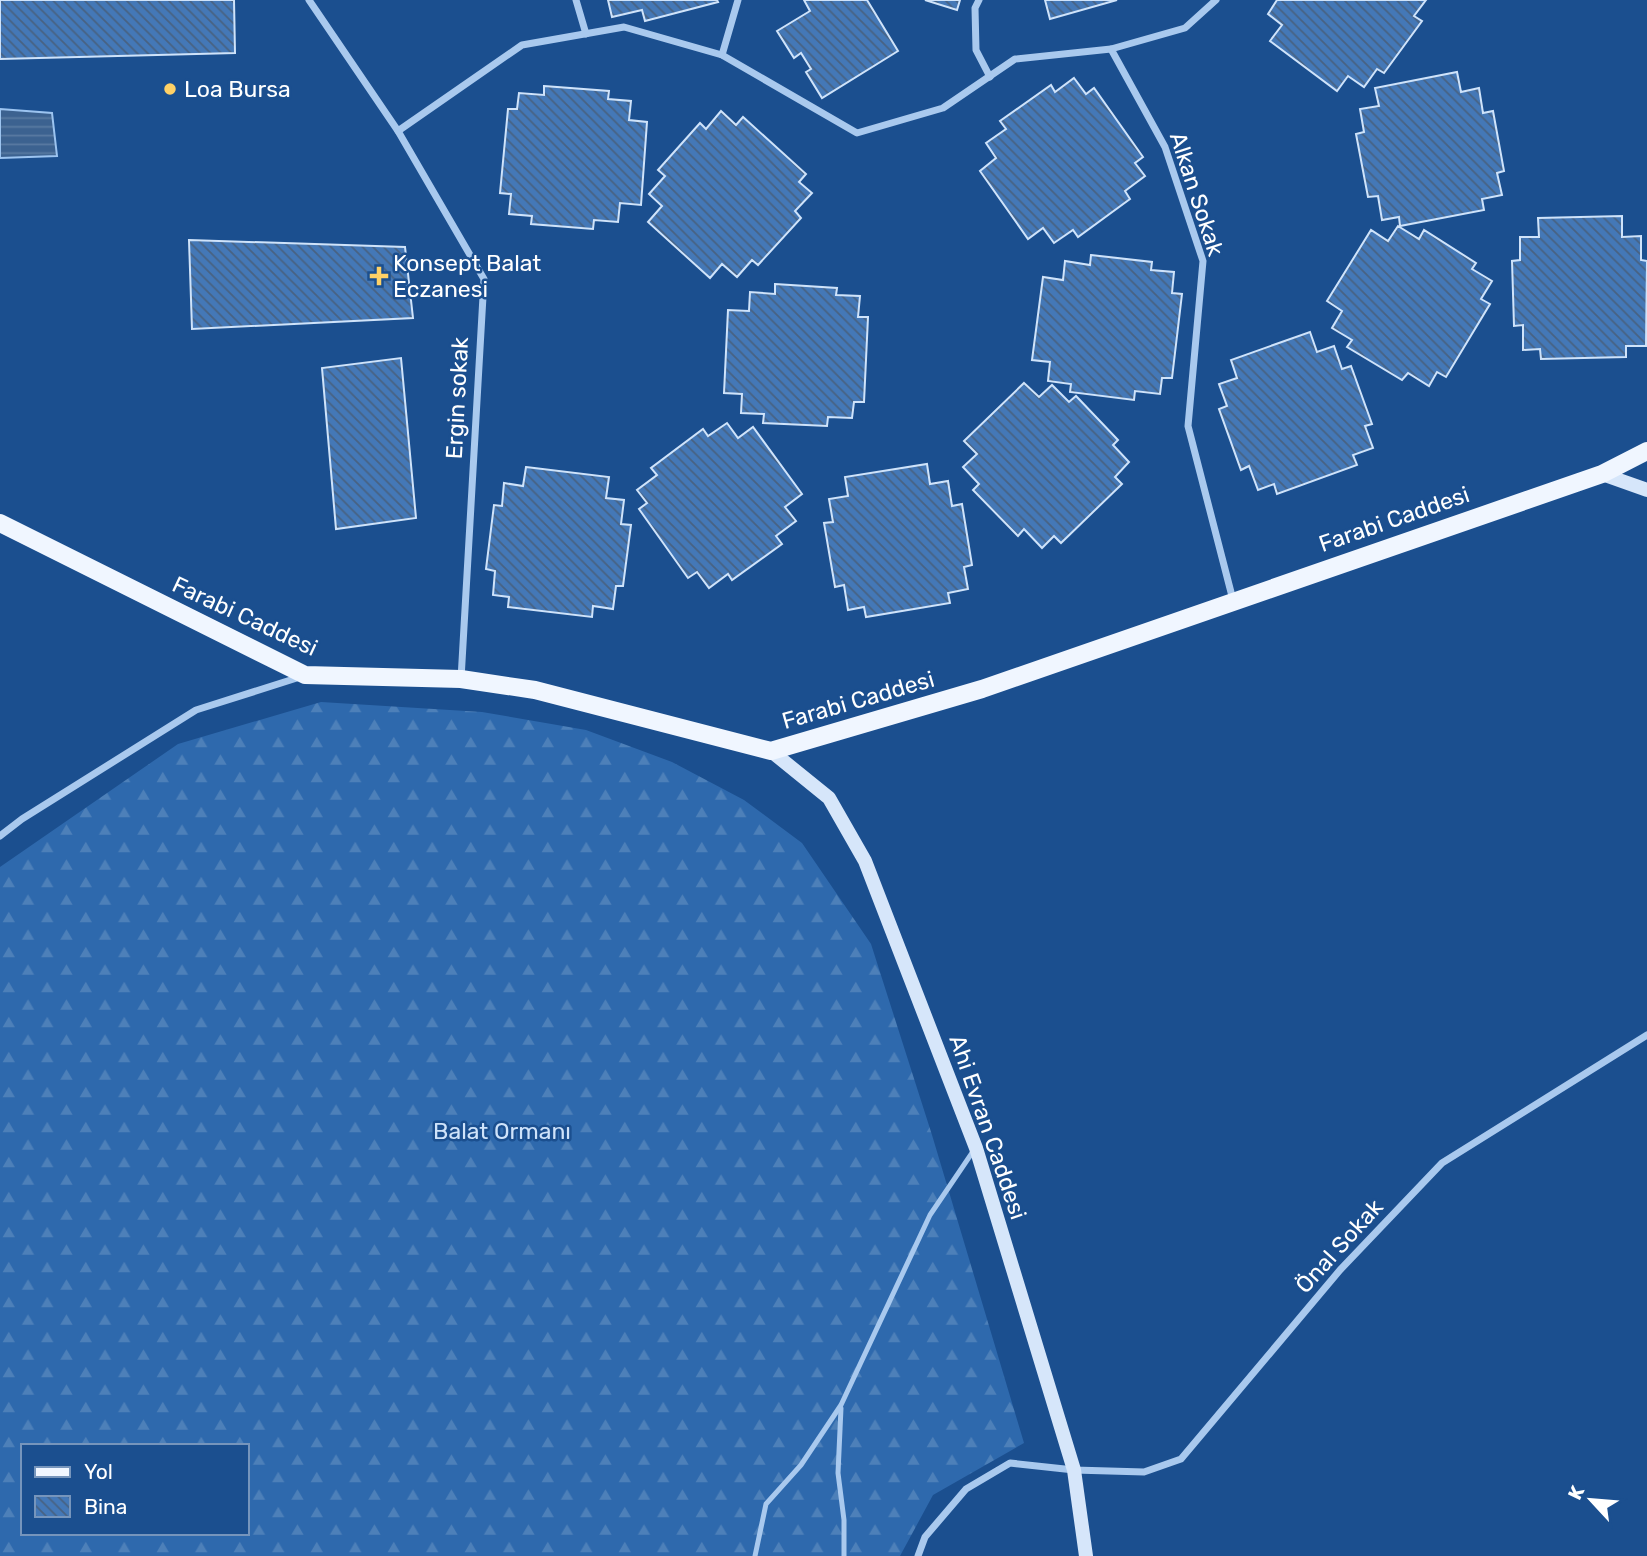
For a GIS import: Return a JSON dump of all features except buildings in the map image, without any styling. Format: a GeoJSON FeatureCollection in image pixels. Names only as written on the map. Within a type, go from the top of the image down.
{"type":"FeatureCollection","features":[{"type":"Feature","properties":{"kind":"main road","name":"Farabi Caddesi"},"geometry":{"type":"LineString","coordinates":[[0,523],[305,675],[461,679],[535,690],[771,751],[982,689],[1602,474],[1647,451]]}},
{"type":"Feature","properties":{"kind":"street","name":"Ergin sokak"},"geometry":{"type":"LineString","coordinates":[[310,0],[398,131],[484,279],[461,679]]}},
{"type":"Feature","properties":{"kind":"street"},"geometry":{"type":"LineString","coordinates":[[576,0],[586,34]]}},
{"type":"Feature","properties":{"kind":"street"},"geometry":{"type":"LineString","coordinates":[[722,55],[738,0]]}},
{"type":"Feature","properties":{"kind":"street"},"geometry":{"type":"LineString","coordinates":[[979,0],[975,8],[976,50],[990,77]]}},
{"type":"Feature","properties":{"kind":"street"},"geometry":{"type":"LineString","coordinates":[[398,131],[522,45],[624,27],[722,55],[857,133],[943,108],[1016,59],[1111,49],[1185,28],[1216,0]]}},
{"type":"Feature","properties":{"kind":"street","name":"Alkan Sokak"},"geometry":{"type":"LineString","coordinates":[[1111,49],[1165,147],[1203,261],[1188,426],[1234,601]]}},
{"type":"Feature","properties":{"kind":"street"},"geometry":{"type":"LineString","coordinates":[[1602,474],[1647,490]]}},
{"type":"Feature","properties":{"kind":"street"},"geometry":{"type":"LineString","coordinates":[[0,836],[22,819],[196,710],[305,675]]}},
{"type":"Feature","properties":{"kind":"street","name":"Ahi Evran Caddesi"},"geometry":{"type":"LineString","coordinates":[[771,751],[829,798],[865,861],[976,1148],[1074,1470],[1086,1556]]}},
{"type":"Feature","properties":{"kind":"street","name":"Önal Sokak"},"geometry":{"type":"LineString","coordinates":[[918,1556],[925,1537],[966,1489],[1010,1463],[1074,1470],[1144,1472],[1181,1459],[1340,1270],[1442,1163],[1647,1035]]}},
{"type":"Feature","properties":{"kind":"lane"},"geometry":{"type":"LineString","coordinates":[[755,1556],[766,1504],[801,1465],[841,1405],[930,1215],[976,1148]]}},
{"type":"Feature","properties":{"kind":"lane"},"geometry":{"type":"LineString","coordinates":[[841,1405],[838,1473],[844,1520],[844,1556]]}},
{"type":"Feature","properties":{"kind":"green space","name":"Balat Ormanı"},"geometry":{"type":"Polygon","coordinates":[[[321,702],[482,712],[586,730],[672,762],[744,800],[802,843],[871,944],[932,1135],[1024,1443],[933,1495],[900,1556],[0,1556],[0,867],[178,744],[321,702]]]}},
{"type":"Feature","properties":{"kind":"shaded area"},"geometry":{"type":"Polygon","coordinates":[[[0,109],[52,113],[57,156],[0,158],[0,109]]]}},
{"type":"Feature","properties":{"kind":"place","name":"Loa Bursa"},"geometry":{"type":"Point","coordinates":[170,89]}},
{"type":"Feature","properties":{"kind":"place","name":"Konsept Balat Eczanesi"},"geometry":{"type":"Point","coordinates":[379,276]}}]}
